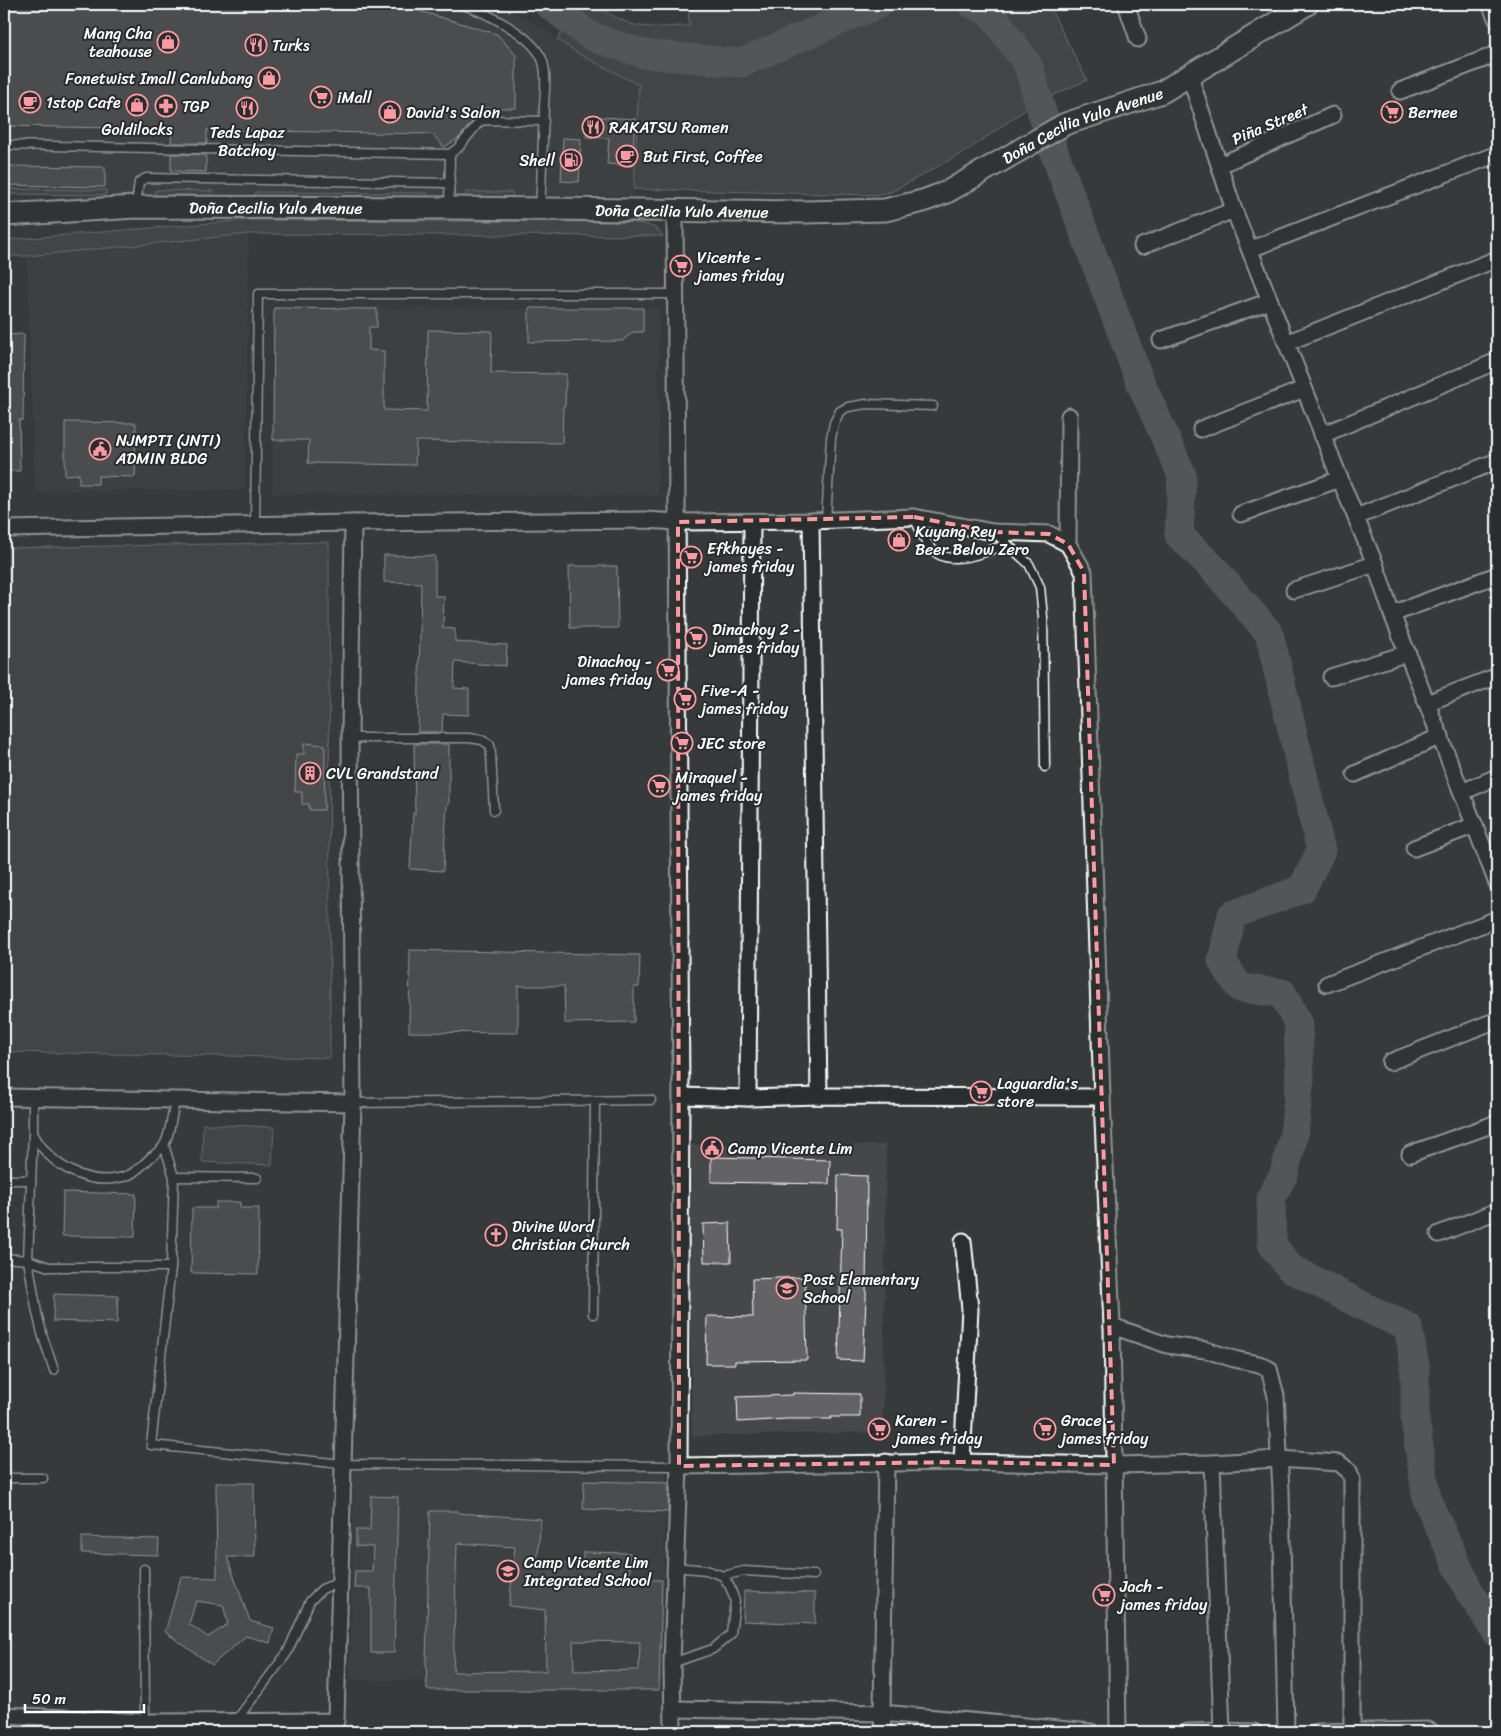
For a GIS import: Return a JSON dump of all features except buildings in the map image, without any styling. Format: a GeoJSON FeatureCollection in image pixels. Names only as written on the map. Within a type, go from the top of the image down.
{"type":"FeatureCollection","features":[{"type":"Feature","properties":{"kind":"main road","name":"Doña Cecilia Yulo Avenue"},"geometry":{"type":"LineString","coordinates":[[4,215],[136,207],[851,212],[894,209],[947,192],[1065,124],[1162,92],[1190,77],[1297,6]]}},
{"type":"Feature","properties":{"kind":"street"},"geometry":{"type":"LineString","coordinates":[[1126,4],[1138,39]]}},
{"type":"Feature","properties":{"kind":"street"},"geometry":{"type":"LineString","coordinates":[[1490,4],[1497,20]]}},
{"type":"Feature","properties":{"kind":"street"},"geometry":{"type":"LineString","coordinates":[[1400,90],[1497,54]]}},
{"type":"Feature","properties":{"kind":"street"},"geometry":{"type":"LineString","coordinates":[[1190,77],[1234,210],[1375,564],[1392,614],[1497,880]]}},
{"type":"Feature","properties":{"kind":"street","name":"Piña Street"},"geometry":{"type":"LineString","coordinates":[[1220,164],[1334,115]]}},
{"type":"Feature","properties":{"kind":"street"},"geometry":{"type":"LineString","coordinates":[[1251,249],[1497,154]]}},
{"type":"Feature","properties":{"kind":"street"},"geometry":{"type":"LineString","coordinates":[[1142,246],[1234,210]]}},
{"type":"Feature","properties":{"kind":"street"},"geometry":{"type":"LineString","coordinates":[[673,1732],[672,1663],[680,1466],[681,1096],[675,211]]}},
{"type":"Feature","properties":{"kind":"street"},"geometry":{"type":"LineString","coordinates":[[1286,343],[1497,259]]}},
{"type":"Feature","properties":{"kind":"street"},"geometry":{"type":"LineString","coordinates":[[1161,340],[1270,301]]}},
{"type":"Feature","properties":{"kind":"street"},"geometry":{"type":"LineString","coordinates":[[1322,434],[1497,361]]}},
{"type":"Feature","properties":{"kind":"street"},"geometry":{"type":"LineString","coordinates":[[1201,429],[1304,388]]}},
{"type":"Feature","properties":{"kind":"street"},"geometry":{"type":"LineString","coordinates":[[1069,416],[1068,544],[1084,572],[1112,1326],[1118,1732]]}},
{"type":"Feature","properties":{"kind":"street"},"geometry":{"type":"LineString","coordinates":[[1356,517],[1497,461]]}},
{"type":"Feature","properties":{"kind":"street"},"geometry":{"type":"LineString","coordinates":[[1241,514],[1340,479]]}},
{"type":"Feature","properties":{"kind":"street"},"geometry":{"type":"LineString","coordinates":[[4,529],[645,520],[752,522],[914,518],[993,532],[1049,534],[1068,544]]}},
{"type":"Feature","properties":{"kind":"street"},"geometry":{"type":"LineString","coordinates":[[818,521],[819,1096]]}},
{"type":"Feature","properties":{"kind":"street"},"geometry":{"type":"LineString","coordinates":[[748,1098],[752,522]]}},
{"type":"Feature","properties":{"kind":"street"},"geometry":{"type":"LineString","coordinates":[[4,1715],[145,1722],[336,1721],[353,1103],[350,738],[353,523]]}},
{"type":"Feature","properties":{"kind":"street"},"geometry":{"type":"LineString","coordinates":[[1294,590],[1375,564]]}},
{"type":"Feature","properties":{"kind":"street"},"geometry":{"type":"LineString","coordinates":[[1392,614],[1497,576]]}},
{"type":"Feature","properties":{"kind":"street"},"geometry":{"type":"LineString","coordinates":[[1331,677],[1408,654]]}},
{"type":"Feature","properties":{"kind":"street"},"geometry":{"type":"LineString","coordinates":[[1427,703],[1497,676]]}},
{"type":"Feature","properties":{"kind":"street"},"geometry":{"type":"LineString","coordinates":[[1355,774],[1441,736]]}},
{"type":"Feature","properties":{"kind":"street"},"geometry":{"type":"LineString","coordinates":[[1462,792],[1497,778]]}},
{"type":"Feature","properties":{"kind":"street"},"geometry":{"type":"LineString","coordinates":[[1414,848],[1475,825]]}},
{"type":"Feature","properties":{"kind":"street"},"geometry":{"type":"LineString","coordinates":[[1327,984],[1497,919]]}},
{"type":"Feature","properties":{"kind":"street"},"geometry":{"type":"LineString","coordinates":[[1390,1062],[1497,1020]]}},
{"type":"Feature","properties":{"kind":"street"},"geometry":{"type":"LineString","coordinates":[[681,1096],[748,1098],[819,1096],[1102,1097]]}},
{"type":"Feature","properties":{"kind":"street"},"geometry":{"type":"LineString","coordinates":[[4,1097],[353,1103]]}},
{"type":"Feature","properties":{"kind":"street"},"geometry":{"type":"LineString","coordinates":[[1410,1154],[1497,1123]]}},
{"type":"Feature","properties":{"kind":"street"},"geometry":{"type":"LineString","coordinates":[[1439,1234],[1497,1212]]}},
{"type":"Feature","properties":{"kind":"street"},"geometry":{"type":"LineString","coordinates":[[962,1462],[970,1309],[963,1241]]}},
{"type":"Feature","properties":{"kind":"street"},"geometry":{"type":"LineString","coordinates":[[1112,1326],[1167,1345],[1206,1350],[1234,1359],[1259,1364],[1269,1369],[1276,1396],[1281,1491],[1286,1732]]}},
{"type":"Feature","properties":{"kind":"street"},"geometry":{"type":"LineString","coordinates":[[680,1466],[886,1462],[1212,1463],[1279,1458],[1339,1463],[1349,1471],[1352,1480],[1352,1732]]}},
{"type":"Feature","properties":{"kind":"street"},"geometry":{"type":"LineString","coordinates":[[883,1732],[886,1462]]}},
{"type":"Feature","properties":{"kind":"street"},"geometry":{"type":"LineString","coordinates":[[1212,1463],[1222,1732]]}},
{"type":"Feature","properties":{"kind":"street"},"geometry":{"type":"LineString","coordinates":[[672,1709],[882,1713],[1091,1732]]}},
{"type":"Feature","properties":{"kind":"street"},"geometry":{"type":"LineString","coordinates":[[1318,1732],[1428,1730],[1432,1732]]}},
{"type":"Feature","properties":{"kind":"street"},"geometry":{"type":"LineString","coordinates":[[1187,1732],[1254,1732]]}},
{"type":"Feature","properties":{"kind":"lane"},"geometry":{"type":"LineString","coordinates":[[460,4],[486,14],[511,28],[529,42],[542,61],[544,72],[544,121],[540,209]]}},
{"type":"Feature","properties":{"kind":"lane"},"geometry":{"type":"LineString","coordinates":[[4,146],[450,154],[459,148],[480,121],[544,121]]}},
{"type":"Feature","properties":{"kind":"lane"},"geometry":{"type":"LineString","coordinates":[[449,208],[450,154]]}},
{"type":"Feature","properties":{"kind":"lane"},"geometry":{"type":"LineString","coordinates":[[136,207],[139,182],[146,178],[450,183]]}},
{"type":"Feature","properties":{"kind":"lane"},"geometry":{"type":"LineString","coordinates":[[255,525],[258,294],[675,294]]}},
{"type":"Feature","properties":{"kind":"lane"},"geometry":{"type":"LineString","coordinates":[[818,521],[834,422],[840,411],[848,407],[866,404],[933,406]]}},
{"type":"Feature","properties":{"kind":"lane"},"geometry":{"type":"LineString","coordinates":[[914,518],[925,540],[938,554],[950,558],[981,554],[1007,544]]}},
{"type":"Feature","properties":{"kind":"lane"},"geometry":{"type":"LineString","coordinates":[[993,532],[1029,564],[1040,587],[1043,617],[1045,767]]}},
{"type":"Feature","properties":{"kind":"lane"},"geometry":{"type":"LineString","coordinates":[[350,738],[470,738],[482,740],[490,745],[494,810]]}},
{"type":"Feature","properties":{"kind":"lane"},"geometry":{"type":"LineString","coordinates":[[32,1098],[33,1133],[28,1260],[39,1321],[54,1370]]}},
{"type":"Feature","properties":{"kind":"lane"},"geometry":{"type":"LineString","coordinates":[[174,1099],[164,1145],[174,1178],[172,1267],[151,1444],[343,1464],[680,1466]]}},
{"type":"Feature","properties":{"kind":"lane"},"geometry":{"type":"LineString","coordinates":[[353,1103],[651,1100]]}},
{"type":"Feature","properties":{"kind":"lane"},"geometry":{"type":"LineString","coordinates":[[593,1314],[595,1102]]}},
{"type":"Feature","properties":{"kind":"lane"},"geometry":{"type":"LineString","coordinates":[[33,1133],[39,1144],[56,1162],[82,1176],[97,1178],[114,1179],[130,1174],[143,1166],[164,1145]]}},
{"type":"Feature","properties":{"kind":"lane"},"geometry":{"type":"LineString","coordinates":[[174,1178],[256,1178]]}},
{"type":"Feature","properties":{"kind":"lane"},"geometry":{"type":"LineString","coordinates":[[4,1180],[31,1180]]}},
{"type":"Feature","properties":{"kind":"lane"},"geometry":{"type":"LineString","coordinates":[[4,1258],[28,1260],[49,1267],[172,1267]]}},
{"type":"Feature","properties":{"kind":"lane"},"geometry":{"type":"LineString","coordinates":[[4,1478],[43,1478]]}},
{"type":"Feature","properties":{"kind":"lane"},"geometry":{"type":"LineString","coordinates":[[675,1567],[706,1570],[723,1576],[744,1571],[814,1575]]}},
{"type":"Feature","properties":{"kind":"lane"},"geometry":{"type":"LineString","coordinates":[[144,1569],[145,1722]]}},
{"type":"Feature","properties":{"kind":"lane"},"geometry":{"type":"LineString","coordinates":[[672,1663],[713,1650],[731,1634],[735,1601],[730,1587],[723,1576]]}},
{"type":"Feature","properties":{"kind":"lane"},"geometry":{"type":"LineString","coordinates":[[235,1722],[287,1653],[310,1601],[322,1589],[340,1582]]}},
{"type":"Feature","properties":{"kind":"lane"},"geometry":{"type":"LineString","coordinates":[[495,1732],[524,1732]]}},
{"type":"Feature","properties":{"kind":"highlighted area"},"geometry":{"type":"Polygon","coordinates":[[[914,517],[993,532],[1049,534],[1068,544],[1084,572],[1114,1465],[962,1462],[679,1466],[678,522],[914,517]]]}},
{"type":"Feature","properties":{"kind":"shaded area","name":"iMall"},"geometry":{"type":"Polygon","coordinates":[[[4,4],[499,4],[544,30],[577,53],[639,85],[634,196],[552,195],[546,198],[466,198],[4,194],[4,4]]]}},
{"type":"Feature","properties":{"kind":"shaded area"},"geometry":{"type":"Polygon","coordinates":[[[582,4],[595,7],[628,23],[655,27],[689,26],[688,4],[1048,4],[1087,80],[1032,105],[968,150],[891,192],[873,195],[634,189],[639,85],[577,53],[557,39],[582,4]]]}},
{"type":"Feature","properties":{"kind":"shaded area"},"geometry":{"type":"Polygon","coordinates":[[[4,189],[106,190],[106,195],[4,194],[4,189]]]}},
{"type":"Feature","properties":{"kind":"shaded area"},"geometry":{"type":"Polygon","coordinates":[[[155,190],[213,191],[213,197],[155,196],[155,190]]]}},
{"type":"Feature","properties":{"kind":"shaded area"},"geometry":{"type":"Polygon","coordinates":[[[255,192],[428,193],[428,198],[255,197],[255,192]]]}},
{"type":"Feature","properties":{"kind":"shaded area"},"geometry":{"type":"Polygon","coordinates":[[[466,192],[512,192],[513,198],[466,198],[466,192]]]}},
{"type":"Feature","properties":{"kind":"shaded area"},"geometry":{"type":"Polygon","coordinates":[[[249,220],[624,222],[651,226],[663,236],[249,234],[27,256],[4,256],[4,240],[249,220]]]}},
{"type":"Feature","properties":{"kind":"shaded area"},"geometry":{"type":"Polygon","coordinates":[[[249,234],[245,490],[35,491],[27,256],[249,234]]]}},
{"type":"Feature","properties":{"kind":"shaded area"},"geometry":{"type":"Polygon","coordinates":[[[273,307],[659,309],[658,496],[272,494],[273,307]]]}},
{"type":"Feature","properties":{"kind":"shaded area"},"geometry":{"type":"Polygon","coordinates":[[[329,542],[330,1058],[4,1052],[4,548],[329,542]]]}},
{"type":"Feature","properties":{"kind":"shaded area"},"geometry":{"type":"Polygon","coordinates":[[[203,1124],[274,1127],[272,1165],[202,1162],[203,1124]]]}},
{"type":"Feature","properties":{"kind":"shaded area","name":"Post Elementary School"},"geometry":{"type":"Polygon","coordinates":[[[688,1145],[886,1145],[883,1432],[692,1436],[688,1145]]]}},
{"type":"Feature","properties":{"kind":"shaded area","name":"Camp Vicente Lim Integrated School"},"geometry":{"type":"Polygon","coordinates":[[[354,1457],[666,1462],[662,1685],[350,1680],[354,1457]]]}},
{"type":"Feature","properties":{"kind":"waterway"},"geometry":{"type":"LineString","coordinates":[[548,4],[589,35],[644,54],[741,63],[878,4]]}},
{"type":"Feature","properties":{"kind":"waterway"},"geometry":{"type":"LineString","coordinates":[[972,4],[990,12],[1028,65],[1053,149],[1139,379],[1182,475],[1179,535],[1212,567],[1269,633],[1321,851],[1302,889],[1232,915],[1222,961],[1240,988],[1282,993],[1298,1023],[1300,1079],[1294,1134],[1284,1174],[1271,1197],[1272,1244],[1290,1268],[1408,1327],[1415,1366],[1415,1420],[1427,1500],[1469,1591],[1497,1633]]}},
{"type":"Feature","properties":{"kind":"place","name":"Mang Cha teahouse"},"geometry":{"type":"Point","coordinates":[168,42]}},
{"type":"Feature","properties":{"kind":"place","name":"Turks"},"geometry":{"type":"Point","coordinates":[256,45]}},
{"type":"Feature","properties":{"kind":"place","name":"Fonetwist Imall Canlubang"},"geometry":{"type":"Point","coordinates":[269,78]}},
{"type":"Feature","properties":{"kind":"place","name":"iMall"},"geometry":{"type":"Point","coordinates":[321,97]}},
{"type":"Feature","properties":{"kind":"place","name":"1stop Cafe"},"geometry":{"type":"Point","coordinates":[30,102]}},
{"type":"Feature","properties":{"kind":"place","name":"Goldilocks"},"geometry":{"type":"Point","coordinates":[137,105]}},
{"type":"Feature","properties":{"kind":"place","name":"TGP"},"geometry":{"type":"Point","coordinates":[166,106]}},
{"type":"Feature","properties":{"kind":"place","name":"Teds Lapaz Batchoy"},"geometry":{"type":"Point","coordinates":[247,108]}},
{"type":"Feature","properties":{"kind":"place","name":"David's Salon"},"geometry":{"type":"Point","coordinates":[390,112]}},
{"type":"Feature","properties":{"kind":"place","name":"Bernee"},"geometry":{"type":"Point","coordinates":[1392,112]}},
{"type":"Feature","properties":{"kind":"place","name":"RAKATSU Ramen"},"geometry":{"type":"Point","coordinates":[593,127]}},
{"type":"Feature","properties":{"kind":"place","name":"But First, Coffee"},"geometry":{"type":"Point","coordinates":[627,156]}},
{"type":"Feature","properties":{"kind":"place","name":"Shell"},"geometry":{"type":"Point","coordinates":[571,160]}},
{"type":"Feature","properties":{"kind":"place","name":"Vicente - james friday"},"geometry":{"type":"Point","coordinates":[681,266]}},
{"type":"Feature","properties":{"kind":"place","name":"NJMPTI (JNTI) ADMIN BLDG"},"geometry":{"type":"Point","coordinates":[100,449]}},
{"type":"Feature","properties":{"kind":"place","name":"Kuyang Rey Beer Below Zero"},"geometry":{"type":"Point","coordinates":[899,540]}},
{"type":"Feature","properties":{"kind":"place","name":"Efkhayes - james friday"},"geometry":{"type":"Point","coordinates":[691,557]}},
{"type":"Feature","properties":{"kind":"place","name":"Dinachoy 2 - james friday"},"geometry":{"type":"Point","coordinates":[696,638]}},
{"type":"Feature","properties":{"kind":"place","name":"Dinachoy - james friday"},"geometry":{"type":"Point","coordinates":[668,670]}},
{"type":"Feature","properties":{"kind":"place","name":"Five-A - james friday"},"geometry":{"type":"Point","coordinates":[685,699]}},
{"type":"Feature","properties":{"kind":"place","name":"JEC store"},"geometry":{"type":"Point","coordinates":[682,743]}},
{"type":"Feature","properties":{"kind":"place","name":"CVL Grandstand"},"geometry":{"type":"Point","coordinates":[310,773]}},
{"type":"Feature","properties":{"kind":"place","name":"Miraquel - james friday"},"geometry":{"type":"Point","coordinates":[659,786]}},
{"type":"Feature","properties":{"kind":"place","name":"Laguardia's store"},"geometry":{"type":"Point","coordinates":[981,1092]}},
{"type":"Feature","properties":{"kind":"place","name":"Camp Vicente Lim"},"geometry":{"type":"Point","coordinates":[712,1148]}},
{"type":"Feature","properties":{"kind":"place","name":"Divine Word Christian Church"},"geometry":{"type":"Point","coordinates":[496,1235]}},
{"type":"Feature","properties":{"kind":"place","name":"Post Elementary School"},"geometry":{"type":"Point","coordinates":[787,1288]}},
{"type":"Feature","properties":{"kind":"place","name":"Karen - james friday"},"geometry":{"type":"Point","coordinates":[879,1429]}},
{"type":"Feature","properties":{"kind":"place","name":"Grace - james friday"},"geometry":{"type":"Point","coordinates":[1045,1429]}},
{"type":"Feature","properties":{"kind":"place","name":"Camp Vicente Lim Integrated School"},"geometry":{"type":"Point","coordinates":[508,1571]}},
{"type":"Feature","properties":{"kind":"place","name":"Jach - james friday"},"geometry":{"type":"Point","coordinates":[1104,1595]}}]}
